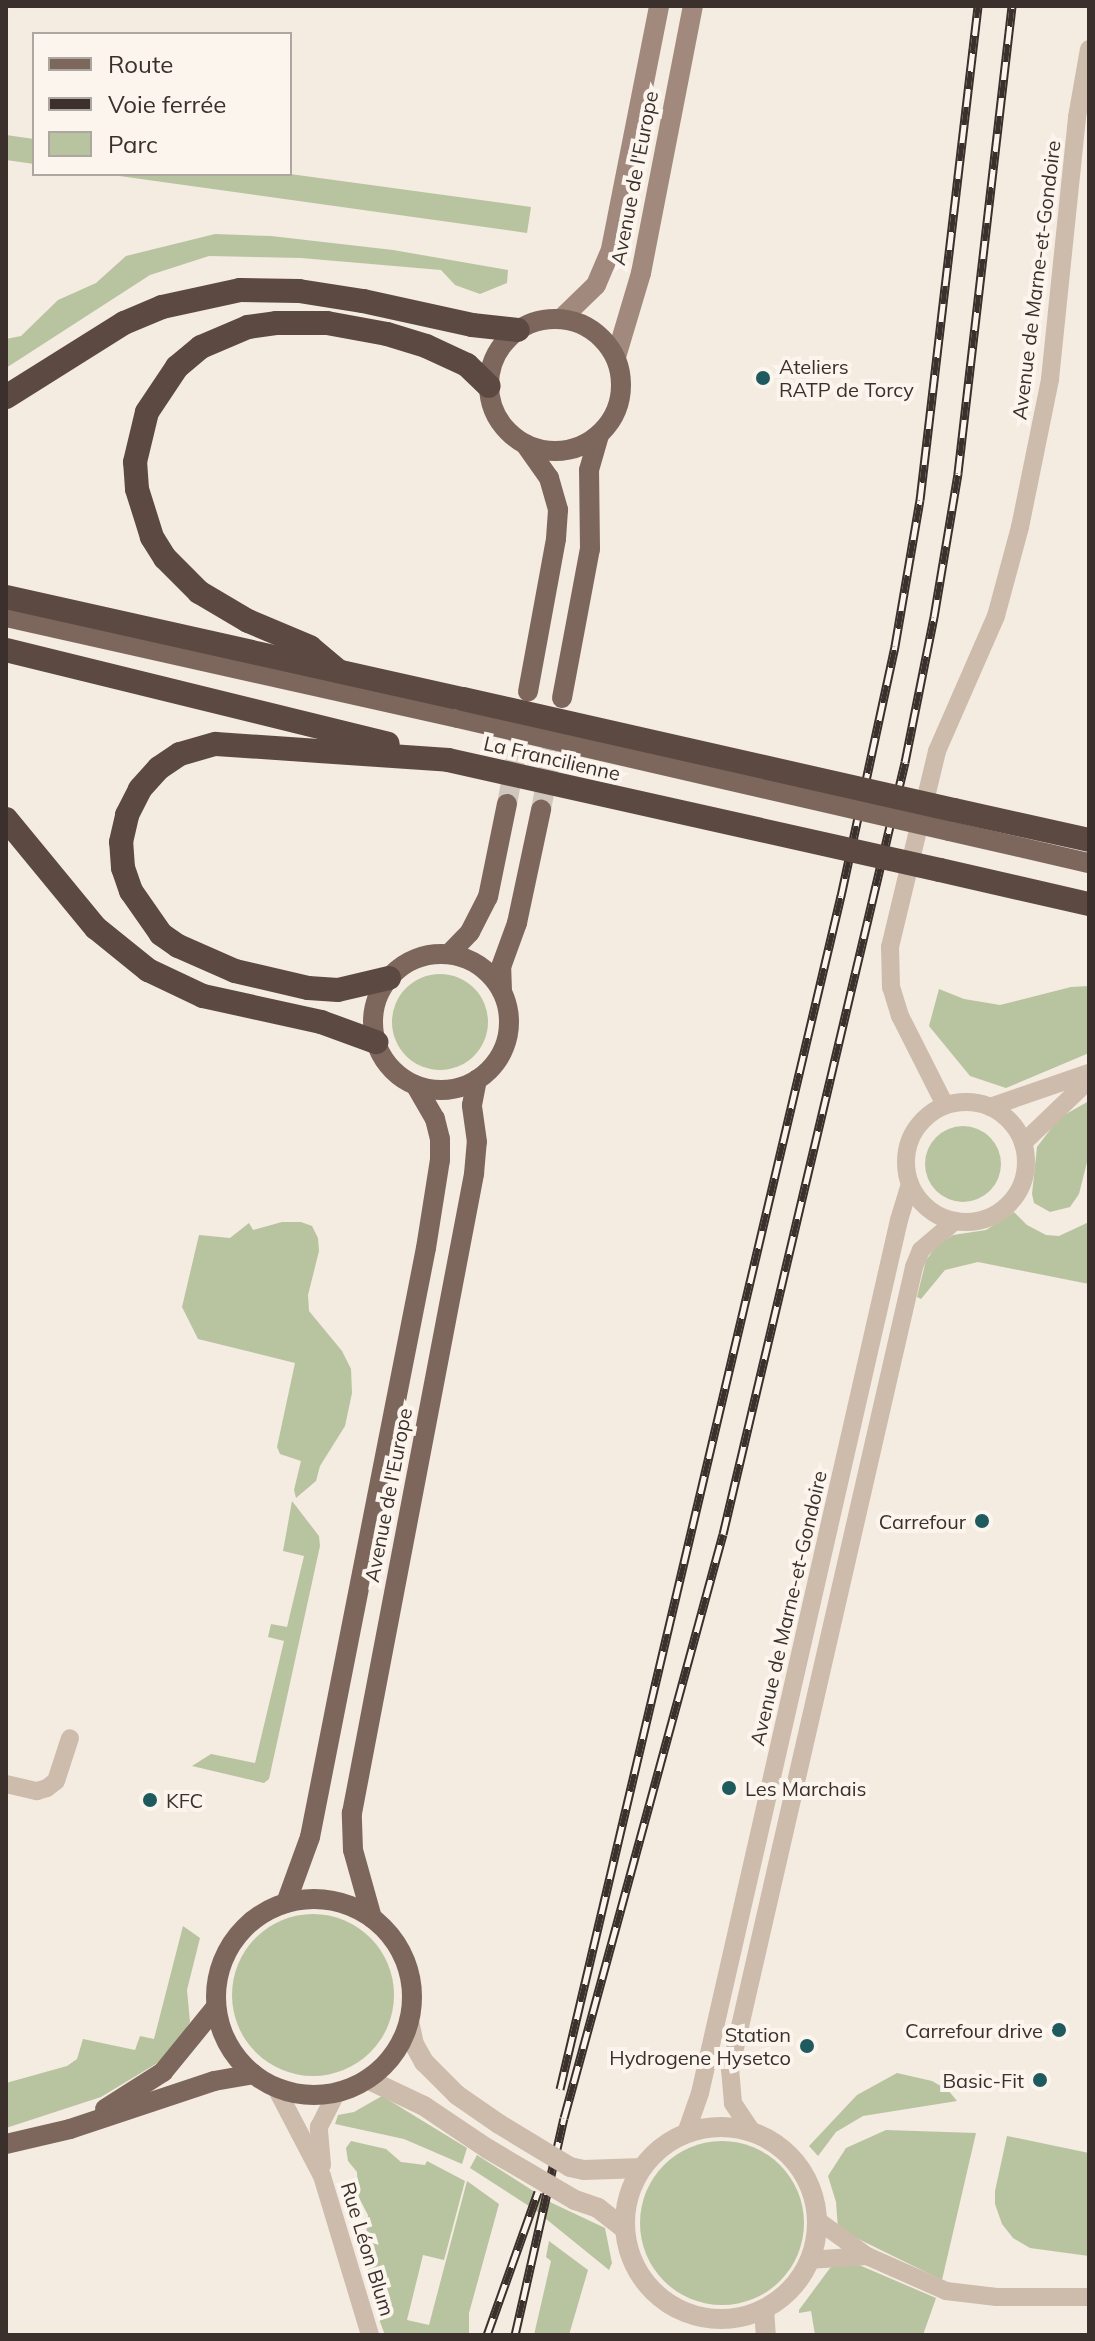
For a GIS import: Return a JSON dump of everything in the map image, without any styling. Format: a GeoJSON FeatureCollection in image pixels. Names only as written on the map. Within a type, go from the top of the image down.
{"type":"FeatureCollection","features":[{"type":"Feature","properties":{"kind":"highway"},"geometry":{"type":"LineString","coordinates":[[6,397],[124,323],[162,307],[240,290],[299,291],[363,301],[462,323],[518,330]]}},
{"type":"Feature","properties":{"kind":"highway"},"geometry":{"type":"LineString","coordinates":[[337,670],[310,647],[210,599],[165,558],[152,537],[137,489],[135,462],[147,412],[177,367],[201,347],[248,327],[276,323],[341,325],[400,338],[467,365],[489,386]]}},
{"type":"Feature","properties":{"kind":"highway","name":"La Francilienne"},"geometry":{"type":"LineString","coordinates":[[6,597],[337,670],[460,709],[951,821],[1089,840]]}},
{"type":"Feature","properties":{"kind":"highway","name":"La Francilienne"},"geometry":{"type":"LineString","coordinates":[[6,650],[448,760],[1089,904]]}},
{"type":"Feature","properties":{"kind":"highway"},"geometry":{"type":"LineString","coordinates":[[389,978],[338,990],[308,988],[235,971],[178,946],[161,934],[131,891],[123,868],[121,842],[127,815],[140,789],[159,768],[180,754],[216,744],[448,760]]}},
{"type":"Feature","properties":{"kind":"highway"},"geometry":{"type":"LineString","coordinates":[[6,819],[96,928],[148,970],[203,996],[321,1022],[376,1042]]}},
{"type":"Feature","properties":{"kind":"main road","name":"Avenue de l'Europe"},"geometry":{"type":"LineString","coordinates":[[562,318],[596,285],[611,249],[659,6]]}},
{"type":"Feature","properties":{"kind":"main road","name":"Avenue de l'Europe"},"geometry":{"type":"LineString","coordinates":[[562,698],[590,549],[589,470],[599,435],[618,407],[621,382],[616,357],[641,273],[693,6]]}},
{"type":"Feature","properties":{"kind":"main road"},"geometry":{"type":"LineString","coordinates":[[528,691],[556,539],[558,510],[549,478],[525,444],[499,420],[489,386],[497,354],[518,330],[539,320],[562,318],[594,330],[616,357]]}},
{"type":"Feature","properties":{"kind":"main road"},"geometry":{"type":"LineString","coordinates":[[525,444],[544,450],[564,451],[583,445],[599,435]]}},
{"type":"Feature","properties":{"kind":"main road"},"geometry":{"type":"LineString","coordinates":[[6,617],[460,709]]}},
{"type":"Feature","properties":{"kind":"main road"},"geometry":{"type":"LineString","coordinates":[[449,954],[470,932],[488,897],[507,804]]}},
{"type":"Feature","properties":{"kind":"main road"},"geometry":{"type":"LineString","coordinates":[[415,1085],[447,1090],[477,1079],[492,1066],[506,1040],[508,1010],[502,991],[501,967],[517,923],[541,810]]}},
{"type":"Feature","properties":{"kind":"main road"},"geometry":{"type":"LineString","coordinates":[[951,821],[1089,863]]}},
{"type":"Feature","properties":{"kind":"main road"},"geometry":{"type":"LineString","coordinates":[[376,1042],[374,1008],[389,978],[409,961],[449,954],[480,966],[502,991]]}},
{"type":"Feature","properties":{"kind":"main road","name":"Avenue de l'Europe"},"geometry":{"type":"LineString","coordinates":[[286,1903],[310,1837],[426,1248],[440,1160],[440,1139],[435,1119],[415,1085],[395,1072],[376,1042]]}},
{"type":"Feature","properties":{"kind":"main road","name":"Avenue de l'Europe"},"geometry":{"type":"LineString","coordinates":[[372,1918],[353,1850],[352,1813],[474,1174],[477,1142],[472,1105],[477,1079]]}},
{"type":"Feature","properties":{"kind":"main road"},"geometry":{"type":"LineString","coordinates":[[331,1901],[372,1918],[386,1931],[406,1964],[412,2002],[409,2021],[393,2054],[367,2079],[336,2093],[305,2095],[276,2088],[253,2074],[228,2045],[216,2007],[218,1977],[237,1936],[259,1916],[286,1903],[331,1901]]}},
{"type":"Feature","properties":{"kind":"main road"},"geometry":{"type":"LineString","coordinates":[[70,2129],[163,2072],[216,2007]]}},
{"type":"Feature","properties":{"kind":"main road"},"geometry":{"type":"LineString","coordinates":[[6,2144],[70,2129],[214,2081],[253,2074]]}},
{"type":"Feature","properties":{"kind":"street","name":"Avenue de Marne-et-Gondoire"},"geometry":{"type":"LineString","coordinates":[[945,1105],[900,1016],[891,987],[890,947],[937,751],[996,616],[1020,527],[1050,379],[1077,117],[1089,49]]}},
{"type":"Feature","properties":{"kind":"street"},"geometry":{"type":"LineString","coordinates":[[990,1107],[1089,1073]]}},
{"type":"Feature","properties":{"kind":"street"},"geometry":{"type":"LineString","coordinates":[[1023,1143],[1089,1080]]}},
{"type":"Feature","properties":{"kind":"street"},"geometry":{"type":"LineString","coordinates":[[975,1102],[990,1107],[1004,1115],[1023,1143],[1023,1180],[1014,1197],[988,1218],[955,1221],[936,1214],[920,1202],[910,1184],[905,1165],[911,1137],[928,1114],[945,1105],[975,1102]]}},
{"type":"Feature","properties":{"kind":"street","name":"Avenue de Marne-et-Gondoire"},"geometry":{"type":"LineString","coordinates":[[686,2133],[700,2093],[910,1184]]}},
{"type":"Feature","properties":{"kind":"street"},"geometry":{"type":"LineString","coordinates":[[753,2133],[733,2103],[730,2070],[914,1267],[921,1250],[955,1221]]}},
{"type":"Feature","properties":{"kind":"street"},"geometry":{"type":"LineString","coordinates":[[6,1784],[37,1791],[47,1788],[56,1781],[70,1738]]}},
{"type":"Feature","properties":{"kind":"street"},"geometry":{"type":"LineString","coordinates":[[409,2021],[414,2044],[424,2062],[457,2095],[499,2124],[570,2167],[584,2170],[642,2168]]}},
{"type":"Feature","properties":{"kind":"street"},"geometry":{"type":"LineString","coordinates":[[367,2079],[424,2106],[488,2149],[575,2200],[598,2208],[624,2228]]}},
{"type":"Feature","properties":{"kind":"street","name":"Rue Léon Blum"},"geometry":{"type":"LineString","coordinates":[[276,2088],[322,2176],[370,2335]]}},
{"type":"Feature","properties":{"kind":"street","name":"Rue Léon Blum"},"geometry":{"type":"LineString","coordinates":[[322,2176],[319,2127],[336,2093]]}},
{"type":"Feature","properties":{"kind":"street"},"geometry":{"type":"LineString","coordinates":[[719,2127],[753,2133],[776,2145],[799,2167],[813,2197],[817,2220],[809,2260],[793,2286],[764,2309],[715,2327],[672,2307],[652,2291],[630,2255],[624,2228],[628,2197],[642,2168],[662,2147],[686,2133],[719,2127]]}},
{"type":"Feature","properties":{"kind":"street"},"geometry":{"type":"LineString","coordinates":[[817,2220],[867,2256],[933,2286],[964,2295],[1089,2297]]}},
{"type":"Feature","properties":{"kind":"street"},"geometry":{"type":"LineString","coordinates":[[809,2260],[867,2256]]}},
{"type":"Feature","properties":{"kind":"street"},"geometry":{"type":"LineString","coordinates":[[764,2309],[766,2335]]}},
{"type":"Feature","properties":{"kind":"green space"},"geometry":{"type":"Polygon","coordinates":[[[6,135],[32,139],[32,164],[6,160],[6,135]]]}},
{"type":"Feature","properties":{"kind":"green space"},"geometry":{"type":"Polygon","coordinates":[[[292,174],[531,207],[527,233],[119,176],[292,174]]]}},
{"type":"Feature","properties":{"kind":"green space"},"geometry":{"type":"Polygon","coordinates":[[[215,234],[271,236],[393,250],[508,270],[507,283],[480,294],[455,285],[441,270],[301,258],[209,256],[150,275],[6,368],[6,339],[21,336],[58,300],[96,283],[126,256],[215,234]]]}},
{"type":"Feature","properties":{"kind":"green space"},"geometry":{"type":"Polygon","coordinates":[[[440,974],[458,978],[474,988],[484,1004],[488,1022],[484,1040],[474,1056],[458,1066],[440,1070],[422,1066],[406,1056],[396,1040],[392,1022],[396,1004],[406,988],[422,978],[440,974]]]}},
{"type":"Feature","properties":{"kind":"green space"},"geometry":{"type":"Polygon","coordinates":[[[1089,986],[1089,1053],[1006,1088],[970,1076],[929,1026],[939,989],[964,999],[1000,1005],[1071,987],[1089,986]]]}},
{"type":"Feature","properties":{"kind":"green space"},"geometry":{"type":"Polygon","coordinates":[[[1089,1101],[1089,1154],[1079,1194],[1070,1207],[1050,1212],[1034,1203],[1032,1194],[1037,1147],[1059,1118],[1089,1101]]]}},
{"type":"Feature","properties":{"kind":"green space"},"geometry":{"type":"Polygon","coordinates":[[[956,1126],[970,1126],[984,1132],[995,1143],[1001,1164],[998,1179],[990,1191],[970,1202],[956,1202],[942,1196],[931,1185],[925,1171],[925,1157],[931,1143],[942,1132],[956,1126]]]}},
{"type":"Feature","properties":{"kind":"green space"},"geometry":{"type":"Polygon","coordinates":[[[1014,1212],[1027,1225],[1046,1235],[1059,1236],[1089,1222],[1089,1284],[978,1262],[945,1270],[921,1299],[917,1297],[926,1260],[937,1246],[953,1235],[986,1230],[1014,1212]]]}},
{"type":"Feature","properties":{"kind":"green space"},"geometry":{"type":"Polygon","coordinates":[[[282,1222],[301,1222],[312,1226],[318,1238],[319,1251],[308,1295],[309,1311],[342,1351],[351,1369],[352,1393],[345,1426],[320,1466],[316,1481],[296,1498],[294,1490],[301,1461],[280,1454],[277,1447],[295,1363],[198,1339],[182,1307],[199,1235],[230,1238],[249,1223],[253,1230],[282,1222]]]}},
{"type":"Feature","properties":{"kind":"green space"},"geometry":{"type":"Polygon","coordinates":[[[292,1501],[319,1536],[320,1546],[269,1779],[264,1783],[192,1766],[211,1754],[255,1763],[284,1641],[268,1637],[271,1624],[287,1627],[304,1556],[283,1551],[292,1501]]]}},
{"type":"Feature","properties":{"kind":"green space"},"geometry":{"type":"Polygon","coordinates":[[[313,1914],[344,1920],[370,1938],[388,1964],[394,1995],[388,2026],[370,2052],[344,2070],[313,2076],[282,2070],[256,2052],[238,2026],[232,1995],[238,1964],[256,1938],[282,1920],[313,1914]]]}},
{"type":"Feature","properties":{"kind":"green space"},"geometry":{"type":"Polygon","coordinates":[[[183,1926],[200,1938],[187,1990],[190,2022],[169,2056],[101,2097],[6,2128],[6,2083],[67,2066],[77,2059],[83,2039],[135,2050],[140,2036],[154,2039],[183,1926]]]}},
{"type":"Feature","properties":{"kind":"green space"},"geometry":{"type":"Polygon","coordinates":[[[897,2073],[932,2081],[948,2090],[957,2101],[863,2116],[836,2132],[818,2156],[809,2146],[857,2095],[897,2073]]]}},
{"type":"Feature","properties":{"kind":"green space"},"geometry":{"type":"Polygon","coordinates":[[[382,2096],[467,2148],[462,2164],[404,2139],[335,2124],[338,2115],[354,2112],[382,2096]]]}},
{"type":"Feature","properties":{"kind":"green space"},"geometry":{"type":"Polygon","coordinates":[[[886,2130],[976,2133],[942,2280],[838,2229],[836,2202],[828,2176],[846,2148],[886,2130]]]}},
{"type":"Feature","properties":{"kind":"green space"},"geometry":{"type":"Polygon","coordinates":[[[1007,2136],[1089,2153],[1089,2256],[1030,2248],[1013,2238],[1002,2224],[995,2204],[995,2191],[1007,2136]]]}},
{"type":"Feature","properties":{"kind":"green space"},"geometry":{"type":"Polygon","coordinates":[[[351,2141],[386,2149],[401,2162],[425,2165],[427,2161],[465,2181],[444,2260],[423,2255],[407,2320],[429,2325],[467,2181],[499,2204],[469,2313],[469,2335],[385,2335],[377,2314],[375,2277],[364,2259],[368,2215],[358,2196],[357,2172],[348,2161],[346,2148],[351,2141]]]}},
{"type":"Feature","properties":{"kind":"green space"},"geometry":{"type":"Polygon","coordinates":[[[722,2141],[753,2147],[780,2165],[798,2192],[804,2223],[798,2254],[780,2281],[753,2299],[722,2305],[691,2299],[664,2281],[646,2254],[640,2223],[646,2192],[664,2165],[691,2147],[722,2141]]]}},
{"type":"Feature","properties":{"kind":"green space"},"geometry":{"type":"Polygon","coordinates":[[[477,2155],[552,2203],[605,2228],[612,2263],[609,2270],[535,2210],[470,2168],[477,2155]]]}},
{"type":"Feature","properties":{"kind":"green space"},"geometry":{"type":"Polygon","coordinates":[[[549,2241],[588,2270],[569,2335],[534,2335],[551,2261],[546,2257],[549,2241]]]}},
{"type":"Feature","properties":{"kind":"green space"},"geometry":{"type":"Polygon","coordinates":[[[859,2265],[936,2298],[923,2335],[815,2335],[811,2311],[799,2313],[799,2310],[830,2268],[859,2265]]]}},
{"type":"Feature","properties":{"kind":"tunnel"},"geometry":{"type":"LineString","coordinates":[[507,804],[523,718]]}},
{"type":"Feature","properties":{"kind":"tunnel"},"geometry":{"type":"LineString","coordinates":[[541,810],[557,723]]}},
{"type":"Feature","properties":{"kind":"railway"},"geometry":{"type":"LineString","coordinates":[[560,2089],[841,896],[895,646],[920,500],[978,6]]}},
{"type":"Feature","properties":{"kind":"railway"},"geometry":{"type":"LineString","coordinates":[[515,2335],[564,2118],[723,1534],[905,762],[958,473],[1012,6]]}},
{"type":"Feature","properties":{"kind":"railway"},"geometry":{"type":"LineString","coordinates":[[487,2335],[538,2192]]}},
{"type":"Feature","properties":{"kind":"place","name":"Ateliers RATP de Torcy"},"geometry":{"type":"Point","coordinates":[763,378]}},
{"type":"Feature","properties":{"kind":"place","name":"Carrefour"},"geometry":{"type":"Point","coordinates":[982,1521]}},
{"type":"Feature","properties":{"kind":"place","name":"Les Marchais"},"geometry":{"type":"Point","coordinates":[729,1788]}},
{"type":"Feature","properties":{"kind":"place","name":"KFC"},"geometry":{"type":"Point","coordinates":[150,1800]}},
{"type":"Feature","properties":{"kind":"place","name":"Carrefour drive"},"geometry":{"type":"Point","coordinates":[1059,2030]}},
{"type":"Feature","properties":{"kind":"place","name":"Station Hydrogene Hysetco"},"geometry":{"type":"Point","coordinates":[807,2046]}},
{"type":"Feature","properties":{"kind":"place","name":"Basic-Fit"},"geometry":{"type":"Point","coordinates":[1040,2080]}}]}
